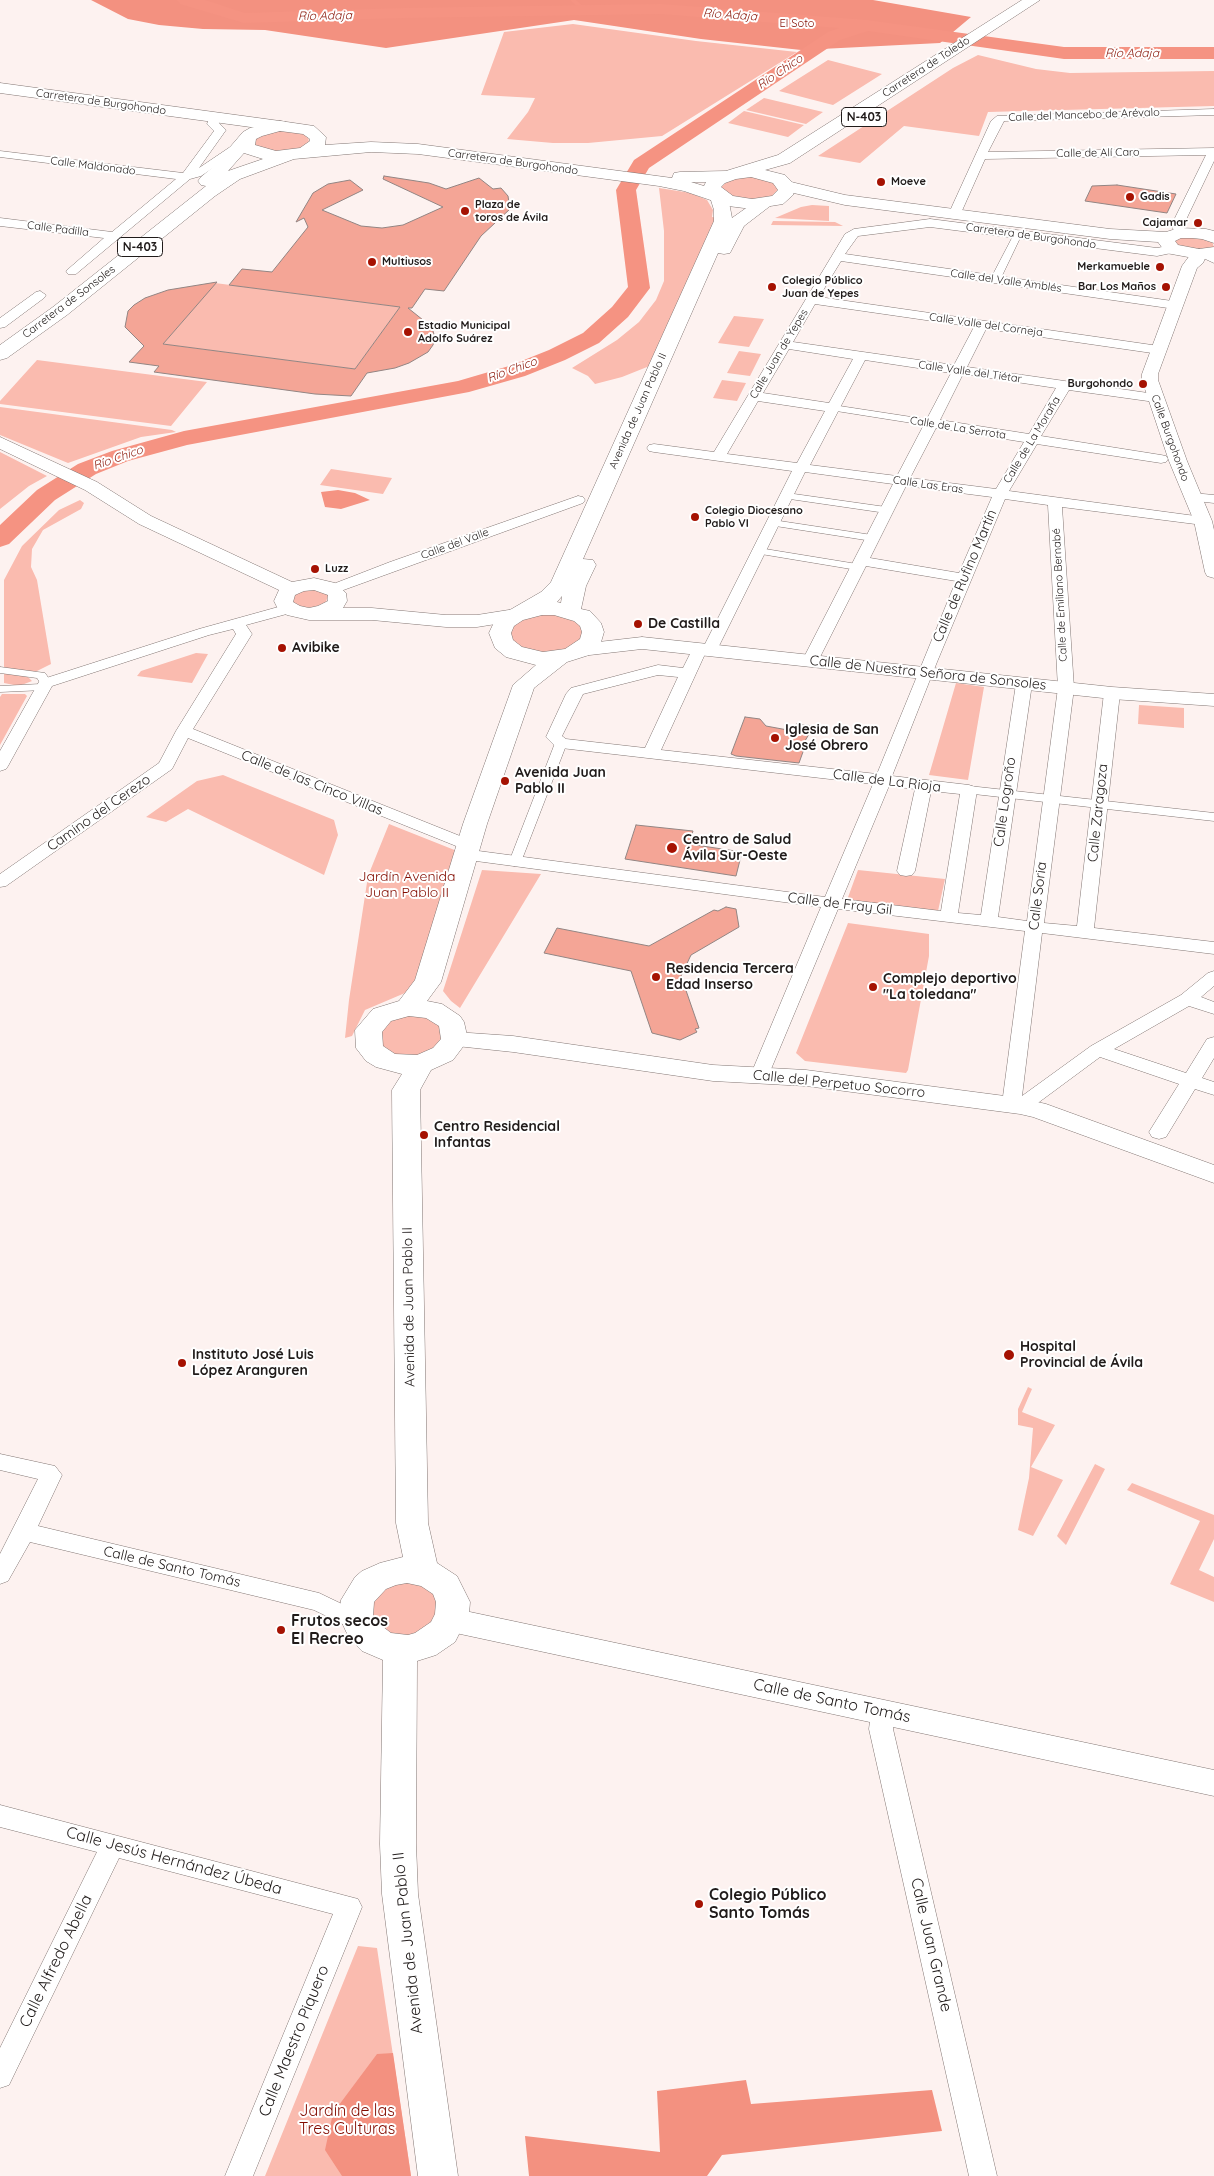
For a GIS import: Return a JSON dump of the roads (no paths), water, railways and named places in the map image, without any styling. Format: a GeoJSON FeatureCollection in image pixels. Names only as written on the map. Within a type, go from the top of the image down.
{"type":"FeatureCollection","features":[{"type":"Feature","properties":{"kind":"main road","name":"Carretera de Toledo"},"geometry":{"type":"LineString","coordinates":[[1003,23],[1032,0]]}},
{"type":"Feature","properties":{"kind":"main road","name":"Carretera de Toledo"},"geometry":{"type":"LineString","coordinates":[[733,174],[784,159],[1003,23],[1047,0]]}},
{"type":"Feature","properties":{"kind":"main road","name":"Carretera de Toledo"},"geometry":{"type":"LineString","coordinates":[[777,192],[794,162],[947,59]]}},
{"type":"Feature","properties":{"kind":"main road","name":"Carretera de Burgohondo"},"geometry":{"type":"LineString","coordinates":[[0,88],[300,128],[314,133],[342,137],[417,142],[611,172]]}},
{"type":"Feature","properties":{"kind":"main road","name":"Carretera de Burgohondo"},"geometry":{"type":"LineString","coordinates":[[208,117],[244,124],[248,148],[255,152],[270,155],[371,147],[418,149],[661,178],[691,178],[733,174]]}},
{"type":"Feature","properties":{"kind":"main road"},"geometry":{"type":"LineString","coordinates":[[248,139],[280,126]]}},
{"type":"Feature","properties":{"kind":"main road"},"geometry":{"type":"LineString","coordinates":[[297,154],[318,143],[318,138],[314,133]]}},
{"type":"Feature","properties":{"kind":"main road","name":"Carretera de Sonsoles"},"geometry":{"type":"LineString","coordinates":[[0,342],[48,307],[219,171],[248,139]]}},
{"type":"Feature","properties":{"kind":"main road","name":"Carretera de Sonsoles"},"geometry":{"type":"LineString","coordinates":[[0,354],[60,311],[208,192],[234,175],[297,154]]}},
{"type":"Feature","properties":{"kind":"main road","name":"N-403"},"geometry":{"type":"LineString","coordinates":[[733,174],[762,173],[777,192]]}},
{"type":"Feature","properties":{"kind":"main road"},"geometry":{"type":"LineString","coordinates":[[733,174],[714,183],[712,187],[719,197],[740,204],[777,192]]}},
{"type":"Feature","properties":{"kind":"main road","name":"Carretera de Burgohondo"},"geometry":{"type":"LineString","coordinates":[[661,178],[719,197]]}},
{"type":"Feature","properties":{"kind":"main road","name":"Carretera de Burgohondo"},"geometry":{"type":"LineString","coordinates":[[777,192],[1110,234],[1197,248]]}},
{"type":"Feature","properties":{"kind":"main road","name":"Avenida de Juan Pablo II"},"geometry":{"type":"LineString","coordinates":[[570,611],[576,586],[736,223],[777,192]]}},
{"type":"Feature","properties":{"kind":"main road","name":"Avenida de Juan Pablo II"},"geometry":{"type":"LineString","coordinates":[[521,613],[549,597],[561,585],[723,221],[723,210],[719,197]]}},
{"type":"Feature","properties":{"kind":"main road"},"geometry":{"type":"LineString","coordinates":[[509,647],[527,656],[543,659],[559,658],[581,650],[590,642],[593,632],[590,623],[582,616],[556,608],[521,613],[504,623],[500,633],[509,647],[524,685]]}},
{"type":"Feature","properties":{"kind":"main road"},"geometry":{"type":"LineString","coordinates":[[420,1008],[471,842],[524,685],[559,658]]}},
{"type":"Feature","properties":{"kind":"main road"},"geometry":{"type":"LineString","coordinates":[[420,1008],[451,1022],[455,1040],[444,1054],[421,1064],[403,1065],[386,1061],[376,1055],[370,1048],[368,1030],[382,1015],[420,1008]]}},
{"type":"Feature","properties":{"kind":"main road"},"geometry":{"type":"LineString","coordinates":[[386,1061],[406,1090],[421,1064]]}},
{"type":"Feature","properties":{"kind":"main road","name":"Avenida de Juan Pablo II"},"geometry":{"type":"LineString","coordinates":[[406,1090],[412,1523],[407,1572]]}},
{"type":"Feature","properties":{"kind":"main road"},"geometry":{"type":"LineString","coordinates":[[407,1572],[440,1581],[448,1590],[453,1602],[450,1620],[443,1632],[431,1641],[416,1647],[400,1649],[386,1647],[364,1633],[360,1608],[374,1580],[407,1572]]}},
{"type":"Feature","properties":{"kind":"main road","name":"Avenida de Juan Pablo II"},"geometry":{"type":"LineString","coordinates":[[400,1649],[398,1844],[400,1894],[438,2176]]}},
{"type":"Feature","properties":{"kind":"street","name":"Calle del Mancebo de Arévalo"},"geometry":{"type":"LineString","coordinates":[[955,214],[997,121],[1001,118],[1214,112]]}},
{"type":"Feature","properties":{"kind":"street"},"geometry":{"type":"LineString","coordinates":[[72,271],[186,177],[220,130],[208,117]]}},
{"type":"Feature","properties":{"kind":"street"},"geometry":{"type":"LineString","coordinates":[[186,177],[197,174],[248,139]]}},
{"type":"Feature","properties":{"kind":"street"},"geometry":{"type":"LineString","coordinates":[[1197,248],[1178,224],[1213,151]]}},
{"type":"Feature","properties":{"kind":"street","name":"Calle de Alí Caro"},"geometry":{"type":"LineString","coordinates":[[982,156],[1213,151]]}},
{"type":"Feature","properties":{"kind":"street","name":"Calle Maldonado"},"geometry":{"type":"LineString","coordinates":[[0,154],[186,177]]}},
{"type":"Feature","properties":{"kind":"street","name":"Calle Padilla"},"geometry":{"type":"LineString","coordinates":[[0,222],[116,236]]}},
{"type":"Feature","properties":{"kind":"street","name":"Carretera de Burgohondo"},"geometry":{"type":"LineString","coordinates":[[890,227],[930,223],[1157,252],[1197,248]]}},
{"type":"Feature","properties":{"kind":"street","name":"Calle Juan de Yepes"},"geometry":{"type":"LineString","coordinates":[[718,457],[849,237],[854,233],[890,227]]}},
{"type":"Feature","properties":{"kind":"street"},"geometry":{"type":"LineString","coordinates":[[995,280],[1018,234]]}},
{"type":"Feature","properties":{"kind":"street","name":"Calle Burgohondo"},"geometry":{"type":"LineString","coordinates":[[1197,248],[1175,305],[1150,380],[1192,497],[1203,521],[1214,572]]}},
{"type":"Feature","properties":{"kind":"street","name":"Calle del Valle Amblés"},"geometry":{"type":"LineString","coordinates":[[837,257],[1175,305]]}},
{"type":"Feature","properties":{"kind":"street"},"geometry":{"type":"LineString","coordinates":[[0,324],[40,295]]}},
{"type":"Feature","properties":{"kind":"street","name":"Calle Valle del Corneja"},"geometry":{"type":"LineString","coordinates":[[812,300],[1159,350]]}},
{"type":"Feature","properties":{"kind":"street"},"geometry":{"type":"LineString","coordinates":[[810,661],[982,324]]}},
{"type":"Feature","properties":{"kind":"street","name":"Calle Valle del Tiétar"},"geometry":{"type":"LineString","coordinates":[[785,344],[1155,398]]}},
{"type":"Feature","properties":{"kind":"street"},"geometry":{"type":"LineString","coordinates":[[651,753],[688,673],[704,650],[759,551],[861,356]]}},
{"type":"Feature","properties":{"kind":"street","name":"Calle de La Moraña"},"geometry":{"type":"LineString","coordinates":[[1000,494],[1064,386]]}},
{"type":"Feature","properties":{"kind":"street","name":"Calle de La Serrota"},"geometry":{"type":"LineString","coordinates":[[755,396],[1162,459]]}},
{"type":"Feature","properties":{"kind":"street"},"geometry":{"type":"LineString","coordinates":[[0,442],[91,486],[146,520],[292,589]]}},
{"type":"Feature","properties":{"kind":"street","name":"Calle Las Eras"},"geometry":{"type":"LineString","coordinates":[[654,448],[1203,521]]}},
{"type":"Feature","properties":{"kind":"street","name":"Calle de Rufino Martín"},"geometry":{"type":"LineString","coordinates":[[760,1074],[882,780],[924,673],[1000,494]]}},
{"type":"Feature","properties":{"kind":"street"},"geometry":{"type":"LineString","coordinates":[[787,496],[886,510]]}},
{"type":"Feature","properties":{"kind":"street"},"geometry":{"type":"LineString","coordinates":[[1192,497],[1214,499]]}},
{"type":"Feature","properties":{"kind":"street","name":"Calle del Valle"},"geometry":{"type":"LineString","coordinates":[[336,595],[395,565],[578,500]]}},
{"type":"Feature","properties":{"kind":"street","name":"Calle de Emiliano Bernabé"},"geometry":{"type":"LineString","coordinates":[[1055,502],[1066,688]]}},
{"type":"Feature","properties":{"kind":"street"},"geometry":{"type":"LineString","coordinates":[[773,523],[872,538]]}},
{"type":"Feature","properties":{"kind":"street"},"geometry":{"type":"LineString","coordinates":[[759,551],[965,578]]}},
{"type":"Feature","properties":{"kind":"street"},"geometry":{"type":"LineString","coordinates":[[289,609],[283,601],[287,592],[314,584],[372,614]]}},
{"type":"Feature","properties":{"kind":"street"},"geometry":{"type":"LineString","coordinates":[[317,613],[330,608],[336,595]]}},
{"type":"Feature","properties":{"kind":"street"},"geometry":{"type":"LineString","coordinates":[[0,689],[20,690],[45,685],[237,623],[289,609],[301,613],[372,614],[446,621],[477,621],[521,613]]}},
{"type":"Feature","properties":{"kind":"street"},"geometry":{"type":"LineString","coordinates":[[446,621],[509,647]]}},
{"type":"Feature","properties":{"kind":"street"},"geometry":{"type":"LineString","coordinates":[[184,731],[244,634],[237,623]]}},
{"type":"Feature","properties":{"kind":"street","name":"Calle de Nuestra Señora de Sonsoles"},"geometry":{"type":"LineString","coordinates":[[590,623],[606,631],[642,643],[1112,693],[1214,700]]}},
{"type":"Feature","properties":{"kind":"street","name":"Calle de Nuestra Señora de Sonsoles"},"geometry":{"type":"LineString","coordinates":[[581,650],[642,643]]}},
{"type":"Feature","properties":{"kind":"street"},"geometry":{"type":"LineString","coordinates":[[0,670],[41,675],[45,685]]}},
{"type":"Feature","properties":{"kind":"street"},"geometry":{"type":"LineString","coordinates":[[514,862],[560,742],[554,737],[574,694],[578,691],[658,670],[688,673]]}},
{"type":"Feature","properties":{"kind":"street","name":"Calle Logroño"},"geometry":{"type":"LineString","coordinates":[[989,921],[1006,795],[1024,684]]}},
{"type":"Feature","properties":{"kind":"street"},"geometry":{"type":"LineString","coordinates":[[0,766],[45,685]]}},
{"type":"Feature","properties":{"kind":"street","name":"Calle Soria"},"geometry":{"type":"LineString","coordinates":[[1015,1105],[1050,800],[1066,688]]}},
{"type":"Feature","properties":{"kind":"street","name":"Calle Zaragoza"},"geometry":{"type":"LineString","coordinates":[[1086,933],[1112,693]]}},
{"type":"Feature","properties":{"kind":"street","name":"Calle de las Cinco Villas"},"geometry":{"type":"LineString","coordinates":[[184,731],[440,834],[471,842]]}},
{"type":"Feature","properties":{"kind":"street","name":"Camino del Cerezo"},"geometry":{"type":"LineString","coordinates":[[0,882],[166,766],[184,731]]}},
{"type":"Feature","properties":{"kind":"street","name":"Calle de La Rioja"},"geometry":{"type":"LineString","coordinates":[[560,742],[1006,795],[1214,817]]}},
{"type":"Feature","properties":{"kind":"street"},"geometry":{"type":"LineString","coordinates":[[906,871],[924,785]]}},
{"type":"Feature","properties":{"kind":"street"},"geometry":{"type":"LineString","coordinates":[[949,917],[969,790]]}},
{"type":"Feature","properties":{"kind":"street","name":"Calle de Fray Gil"},"geometry":{"type":"LineString","coordinates":[[471,842],[514,862],[831,903],[1214,948]]}},
{"type":"Feature","properties":{"kind":"street"},"geometry":{"type":"LineString","coordinates":[[1015,1105],[1098,1050],[1187,999],[1214,977]]}},
{"type":"Feature","properties":{"kind":"street"},"geometry":{"type":"LineString","coordinates":[[1187,999],[1214,1008]]}},
{"type":"Feature","properties":{"kind":"street","name":"Calle del Perpetuo Socorro"},"geometry":{"type":"LineString","coordinates":[[455,1040],[513,1044],[713,1073],[760,1074],[806,1078],[1015,1105],[1038,1110],[1214,1174]]}},
{"type":"Feature","properties":{"kind":"street"},"geometry":{"type":"LineString","coordinates":[[1159,1132],[1214,1043]]}},
{"type":"Feature","properties":{"kind":"street"},"geometry":{"type":"LineString","coordinates":[[1098,1050],[1214,1089]]}},
{"type":"Feature","properties":{"kind":"street"},"geometry":{"type":"LineString","coordinates":[[0,1462],[47,1472],[51,1475],[24,1532],[0,1575]]}},
{"type":"Feature","properties":{"kind":"street","name":"Calle de Santo Tomás"},"geometry":{"type":"LineString","coordinates":[[24,1532],[319,1602],[360,1608]]}},
{"type":"Feature","properties":{"kind":"street","name":"Calle de Santo Tomás"},"geometry":{"type":"LineString","coordinates":[[450,1620],[1214,1783]]}},
{"type":"Feature","properties":{"kind":"street","name":"Calle Juan Grande"},"geometry":{"type":"LineString","coordinates":[[883,1713],[882,1729],[983,2176]]}},
{"type":"Feature","properties":{"kind":"street","name":"Calle Jesús Hernández Úbeda"},"geometry":{"type":"LineString","coordinates":[[0,1816],[348,1906]]}},
{"type":"Feature","properties":{"kind":"street","name":"Calle Alfredo Abella"},"geometry":{"type":"LineString","coordinates":[[0,2076],[112,1846]]}},
{"type":"Feature","properties":{"kind":"street","name":"Calle Maestro Piquero"},"geometry":{"type":"LineString","coordinates":[[239,2176],[348,1906]]}},
{"type":"Feature","properties":{"kind":"waterway","name":"Río Adaja"},"geometry":{"type":"LineString","coordinates":[[186,0],[244,18],[403,13],[661,9],[867,25]]}},
{"type":"Feature","properties":{"kind":"waterway"},"geometry":{"type":"LineString","coordinates":[[573,0],[584,10]]}},
{"type":"Feature","properties":{"kind":"waterway","name":"Río Chico"},"geometry":{"type":"LineString","coordinates":[[0,539],[46,495],[87,469],[120,456],[184,438],[461,387],[517,371],[557,355],[591,338],[620,312],[639,288],[626,190],[641,164],[834,36],[867,25]]}},
{"type":"Feature","properties":{"kind":"waterway","name":"Río Adaja"},"geometry":{"type":"LineString","coordinates":[[867,25],[1064,53],[1214,53]]}},
{"type":"Feature","properties":{"kind":"place","name":"Moeve"},"geometry":{"type":"Point","coordinates":[881,182]}},
{"type":"Feature","properties":{"kind":"place","name":"Gadis"},"geometry":{"type":"Point","coordinates":[1130,197]}},
{"type":"Feature","properties":{"kind":"place","name":"Plaza de toros de Ávila"},"geometry":{"type":"Point","coordinates":[465,211]}},
{"type":"Feature","properties":{"kind":"place","name":"Cajamar"},"geometry":{"type":"Point","coordinates":[1198,223]}},
{"type":"Feature","properties":{"kind":"place","name":"Multiusos"},"geometry":{"type":"Point","coordinates":[372,262]}},
{"type":"Feature","properties":{"kind":"place","name":"Merkamueble"},"geometry":{"type":"Point","coordinates":[1160,267]}},
{"type":"Feature","properties":{"kind":"place","name":"Colegio Público Juan de Yepes"},"geometry":{"type":"Point","coordinates":[772,287]}},
{"type":"Feature","properties":{"kind":"place","name":"Bar Los Maños"},"geometry":{"type":"Point","coordinates":[1166,287]}},
{"type":"Feature","properties":{"kind":"place","name":"Estadio Municipal Adolfo Suárez"},"geometry":{"type":"Point","coordinates":[408,332]}},
{"type":"Feature","properties":{"kind":"place","name":"Burgohondo"},"geometry":{"type":"Point","coordinates":[1143,384]}},
{"type":"Feature","properties":{"kind":"place","name":"Colegio Diocesano Pablo VI"},"geometry":{"type":"Point","coordinates":[695,517]}},
{"type":"Feature","properties":{"kind":"place","name":"Luzz"},"geometry":{"type":"Point","coordinates":[315,569]}},
{"type":"Feature","properties":{"kind":"place","name":"De Castilla"},"geometry":{"type":"Point","coordinates":[638,624]}},
{"type":"Feature","properties":{"kind":"place","name":"Avibike"},"geometry":{"type":"Point","coordinates":[282,648]}},
{"type":"Feature","properties":{"kind":"place","name":"Iglesia de San José Obrero"},"geometry":{"type":"Point","coordinates":[775,738]}},
{"type":"Feature","properties":{"kind":"place","name":"Avenida Juan Pablo II"},"geometry":{"type":"Point","coordinates":[505,781]}},
{"type":"Feature","properties":{"kind":"place","name":"Centro de Salud Ávila Sur-Oeste"},"geometry":{"type":"Point","coordinates":[672,848]}},
{"type":"Feature","properties":{"kind":"place","name":"Residencia Tercera Edad Inserso"},"geometry":{"type":"Point","coordinates":[656,977]}},
{"type":"Feature","properties":{"kind":"place","name":"Complejo deportivo \"La toledana\""},"geometry":{"type":"Point","coordinates":[873,987]}},
{"type":"Feature","properties":{"kind":"place","name":"Centro Residencial Infantas"},"geometry":{"type":"Point","coordinates":[424,1135]}},
{"type":"Feature","properties":{"kind":"place","name":"Hospital Provincial de Ávila"},"geometry":{"type":"Point","coordinates":[1009,1355]}},
{"type":"Feature","properties":{"kind":"place","name":"Instituto José Luis López Aranguren"},"geometry":{"type":"Point","coordinates":[182,1363]}},
{"type":"Feature","properties":{"kind":"place","name":"Frutos secos El Recreo"},"geometry":{"type":"Point","coordinates":[281,1630]}},
{"type":"Feature","properties":{"kind":"place","name":"Colegio Público Santo Tomás"},"geometry":{"type":"Point","coordinates":[699,1904]}},
{"type":"Feature","properties":{"kind":"park label","name":"El Soto"},"geometry":{"type":"Point","coordinates":[797,24]}},
{"type":"Feature","properties":{"kind":"park label","name":"Jardín Avenida Juan Pablo II"},"geometry":{"type":"Point","coordinates":[407,886]}},
{"type":"Feature","properties":{"kind":"park label","name":"Jardín de las Tres Culturas"},"geometry":{"type":"Point","coordinates":[347,2120]}}]}
